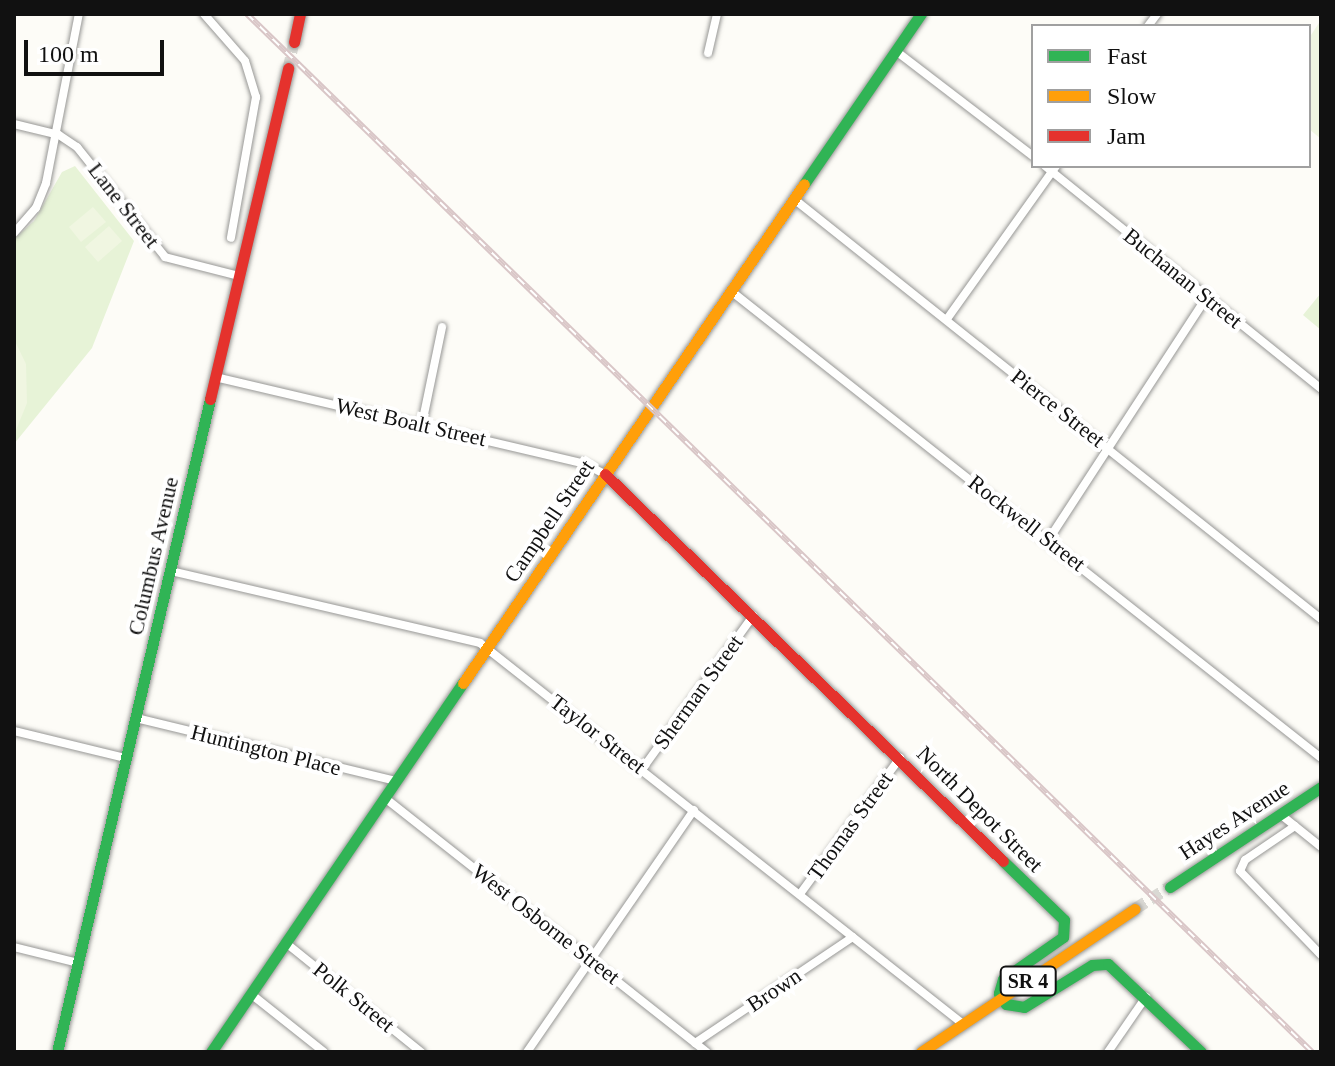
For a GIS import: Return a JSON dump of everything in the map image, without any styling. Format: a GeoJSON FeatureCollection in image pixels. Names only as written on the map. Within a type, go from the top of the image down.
{"type":"FeatureCollection","features":[{"type":"Feature","properties":{"kind":"street"},"geometry":{"type":"LineString","coordinates":[[14,233],[41,199],[59,135],[64,75],[79,14]]}},
{"type":"Feature","properties":{"kind":"street"},"geometry":{"type":"LineString","coordinates":[[204,14],[242,56],[256,97],[231,238]]}},
{"type":"Feature","properties":{"kind":"street"},"geometry":{"type":"LineString","coordinates":[[294,42],[300,14]]}},
{"type":"Feature","properties":{"kind":"street"},"geometry":{"type":"LineString","coordinates":[[708,53],[717,14]]}},
{"type":"Feature","properties":{"kind":"street","name":"Campbell Street"},"geometry":{"type":"LineString","coordinates":[[211,1052],[921,14]]}},
{"type":"Feature","properties":{"kind":"street"},"geometry":{"type":"LineString","coordinates":[[896,51],[1031,154]]}},
{"type":"Feature","properties":{"kind":"street","name":"Columbus Avenue"},"geometry":{"type":"LineString","coordinates":[[57,1052],[288,68]]}},
{"type":"Feature","properties":{"kind":"street","name":"Lane Street"},"geometry":{"type":"LineString","coordinates":[[14,124],[59,135],[91,162],[165,257],[239,276]]}},
{"type":"Feature","properties":{"kind":"street"},"geometry":{"type":"LineString","coordinates":[[947,319],[1051,168]]}},
{"type":"Feature","properties":{"kind":"street","name":"Buchanan Street"},"geometry":{"type":"LineString","coordinates":[[1051,168],[1206,298],[1321,389]]}},
{"type":"Feature","properties":{"kind":"street","name":"Pierce Street"},"geometry":{"type":"LineString","coordinates":[[794,199],[1321,619]]}},
{"type":"Feature","properties":{"kind":"street","name":"Rockwell Street"},"geometry":{"type":"LineString","coordinates":[[731,291],[1049,539],[1321,758]]}},
{"type":"Feature","properties":{"kind":"street"},"geometry":{"type":"LineString","coordinates":[[1049,539],[1206,298]]}},
{"type":"Feature","properties":{"kind":"street"},"geometry":{"type":"LineString","coordinates":[[422,424],[442,327]]}},
{"type":"Feature","properties":{"kind":"street","name":"West Boalt Street"},"geometry":{"type":"LineString","coordinates":[[215,377],[583,463],[605,474]]}},
{"type":"Feature","properties":{"kind":"street","name":"North Depot Street"},"geometry":{"type":"LineString","coordinates":[[605,474],[900,758],[1066,924],[1060,939],[1004,977],[1001,999]]}},
{"type":"Feature","properties":{"kind":"street","name":"Taylor Street"},"geometry":{"type":"LineString","coordinates":[[171,571],[487,648],[643,768],[963,1024]]}},
{"type":"Feature","properties":{"kind":"street","name":"Sherman Street"},"geometry":{"type":"LineString","coordinates":[[643,768],[753,616]]}},
{"type":"Feature","properties":{"kind":"street","name":"Huntington Place"},"geometry":{"type":"LineString","coordinates":[[136,718],[396,781]]}},
{"type":"Feature","properties":{"kind":"street"},"geometry":{"type":"LineString","coordinates":[[14,731],[126,758]]}},
{"type":"Feature","properties":{"kind":"street","name":"Thomas Street"},"geometry":{"type":"LineString","coordinates":[[800,894],[900,758]]}},
{"type":"Feature","properties":{"kind":"street","name":"Hayes Avenue"},"geometry":{"type":"LineString","coordinates":[[1170,887],[1321,787]]}},
{"type":"Feature","properties":{"kind":"street","name":"West Osborne Street"},"geometry":{"type":"LineString","coordinates":[[385,798],[707,1052]]}},
{"type":"Feature","properties":{"kind":"street"},"geometry":{"type":"LineString","coordinates":[[527,1052],[694,810]]}},
{"type":"Feature","properties":{"kind":"street"},"geometry":{"type":"LineString","coordinates":[[1280,814],[1321,847]]}},
{"type":"Feature","properties":{"kind":"street"},"geometry":{"type":"LineString","coordinates":[[1295,826],[1247,858],[1240,871],[1321,955]]}},
{"type":"Feature","properties":{"kind":"street","name":"SR 4"},"geometry":{"type":"LineString","coordinates":[[921,1052],[1135,909]]}},
{"type":"Feature","properties":{"kind":"street","name":"Brown"},"geometry":{"type":"LineString","coordinates":[[695,1043],[853,937]]}},
{"type":"Feature","properties":{"kind":"street","name":"Polk Street"},"geometry":{"type":"LineString","coordinates":[[286,943],[421,1052]]}},
{"type":"Feature","properties":{"kind":"street"},"geometry":{"type":"LineString","coordinates":[[14,947],[78,963]]}},
{"type":"Feature","properties":{"kind":"street"},"geometry":{"type":"LineString","coordinates":[[1001,999],[1024,1007],[1100,963],[1115,967],[1201,1052]]}},
{"type":"Feature","properties":{"kind":"street"},"geometry":{"type":"LineString","coordinates":[[251,994],[324,1052]]}},
{"type":"Feature","properties":{"kind":"street"},"geometry":{"type":"LineString","coordinates":[[1110,1051],[1146,997]]}},
{"type":"Feature","properties":{"kind":"green space"},"geometry":{"type":"Polygon","coordinates":[[[1321,20],[1321,139],[1311,131],[1311,35],[1321,20]]]}},
{"type":"Feature","properties":{"kind":"green space"},"geometry":{"type":"Polygon","coordinates":[[[75,166],[134,241],[92,348],[14,444],[14,239],[34,221],[62,172],[75,166]]]}},
{"type":"Feature","properties":{"kind":"green space"},"geometry":{"type":"Polygon","coordinates":[[[93,207],[106,222],[81,242],[69,227],[93,207]]]}},
{"type":"Feature","properties":{"kind":"green space"},"geometry":{"type":"Polygon","coordinates":[[[109,226],[122,241],[98,262],[85,247],[109,226]]]}},
{"type":"Feature","properties":{"kind":"green space"},"geometry":{"type":"Polygon","coordinates":[[[1321,293],[1321,330],[1303,315],[1321,293]]]}},
{"type":"Feature","properties":{"kind":"green space"},"geometry":{"type":"Polygon","coordinates":[[[14,339],[26,364],[27,403],[14,435],[14,339]]]}},
{"type":"Feature","properties":{"kind":"tunnel"},"geometry":{"type":"LineString","coordinates":[[288,68],[294,42]]}},
{"type":"Feature","properties":{"kind":"tunnel"},"geometry":{"type":"LineString","coordinates":[[1135,909],[1170,887]]}},
{"type":"Feature","properties":{"kind":"railway"},"geometry":{"type":"LineString","coordinates":[[247,14],[1312,1052]]}},
{"type":"Feature","properties":{"kind":"traffic: fast"},"geometry":{"type":"LineString","coordinates":[[804,184],[921,14]]}},
{"type":"Feature","properties":{"kind":"traffic: fast"},"geometry":{"type":"LineString","coordinates":[[57,1052],[210,399]]}},
{"type":"Feature","properties":{"kind":"traffic: fast"},"geometry":{"type":"LineString","coordinates":[[211,1052],[463,683]]}},
{"type":"Feature","properties":{"kind":"traffic: fast"},"geometry":{"type":"LineString","coordinates":[[1170,887],[1321,787]]}},
{"type":"Feature","properties":{"kind":"traffic: fast"},"geometry":{"type":"LineString","coordinates":[[1003,861],[1064,920],[1063,937],[1003,979],[999,993],[1006,1004],[1024,1007],[1092,965],[1108,964],[1201,1052]]}},
{"type":"Feature","properties":{"kind":"traffic: slow"},"geometry":{"type":"LineString","coordinates":[[463,683],[804,184]]}},
{"type":"Feature","properties":{"kind":"traffic: slow"},"geometry":{"type":"LineString","coordinates":[[921,1052],[1135,909]]}},
{"type":"Feature","properties":{"kind":"traffic: jam"},"geometry":{"type":"LineString","coordinates":[[294,42],[300,14]]}},
{"type":"Feature","properties":{"kind":"traffic: jam"},"geometry":{"type":"LineString","coordinates":[[210,399],[288,68]]}},
{"type":"Feature","properties":{"kind":"traffic: jam"},"geometry":{"type":"LineString","coordinates":[[605,474],[1003,861]]}}]}
